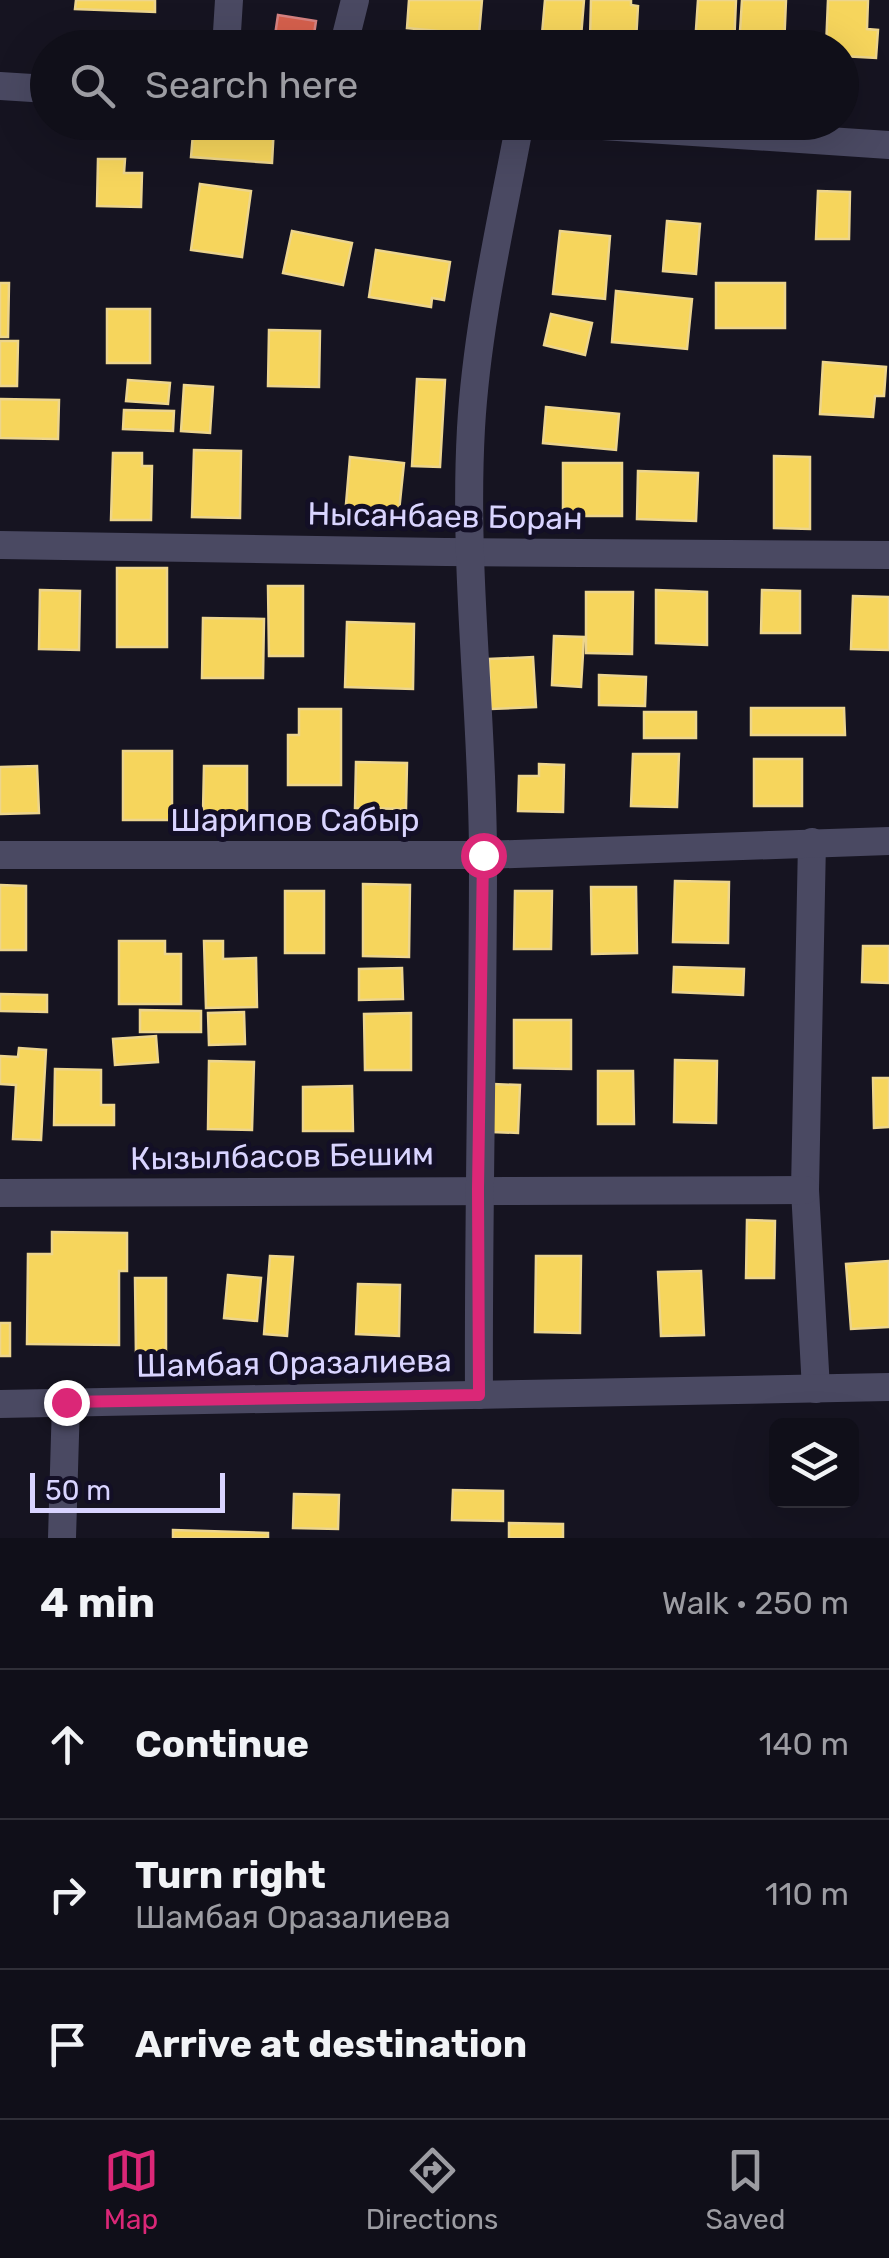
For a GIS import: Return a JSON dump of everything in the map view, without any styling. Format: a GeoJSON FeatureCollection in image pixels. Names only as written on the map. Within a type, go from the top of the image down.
{"type":"FeatureCollection","features":[{"type":"Feature","properties":{"kind":"street"},"geometry":{"type":"LineString","coordinates":[[227,30],[229,0]]}},
{"type":"Feature","properties":{"kind":"street"},"geometry":{"type":"LineString","coordinates":[[348,30],[356,0]]}},
{"type":"Feature","properties":{"kind":"street"},"geometry":{"type":"LineString","coordinates":[[0,86],[30,88]]}},
{"type":"Feature","properties":{"kind":"street"},"geometry":{"type":"LineString","coordinates":[[479,1395],[483,855],[470,552],[471,429],[481,327],[517,140]]}},
{"type":"Feature","properties":{"kind":"street"},"geometry":{"type":"LineString","coordinates":[[814,140],[889,145]]}},
{"type":"Feature","properties":{"kind":"street","name":"Нысанбаев Боран"},"geometry":{"type":"LineString","coordinates":[[0,544],[889,554]]}},
{"type":"Feature","properties":{"kind":"street","name":"Шарипов Сабыр"},"geometry":{"type":"LineString","coordinates":[[0,855],[483,855],[889,841]]}},
{"type":"Feature","properties":{"kind":"street"},"geometry":{"type":"LineString","coordinates":[[812,842],[805,1190],[816,1388]]}},
{"type":"Feature","properties":{"kind":"street","name":"Кызылбасов Бешим"},"geometry":{"type":"LineString","coordinates":[[0,1194],[805,1190]]}},
{"type":"Feature","properties":{"kind":"street","name":"Шамбая Оразалиева"},"geometry":{"type":"LineString","coordinates":[[0,1404],[889,1387]]}},
{"type":"Feature","properties":{"kind":"street"},"geometry":{"type":"LineString","coordinates":[[62,1538],[66,1402]]}},
{"type":"Feature","properties":{"kind":"building: Homes"},"geometry":{"type":"Polygon","coordinates":[[[76,0],[155,0],[155,12],[75,9],[76,0]]]}},
{"type":"Feature","properties":{"kind":"building: Homes"},"geometry":{"type":"Polygon","coordinates":[[[409,0],[482,0],[479,30],[407,28],[409,0]]]}},
{"type":"Feature","properties":{"kind":"building: Homes"},"geometry":{"type":"Polygon","coordinates":[[[545,0],[584,0],[582,30],[542,30],[545,0]]]}},
{"type":"Feature","properties":{"kind":"building: Homes"},"geometry":{"type":"Polygon","coordinates":[[[591,0],[631,0],[631,5],[638,6],[637,30],[590,30],[591,0]]]}},
{"type":"Feature","properties":{"kind":"building: Homes"},"geometry":{"type":"Polygon","coordinates":[[[698,0],[736,0],[735,30],[696,30],[698,0]]]}},
{"type":"Feature","properties":{"kind":"building: Homes"},"geometry":{"type":"Polygon","coordinates":[[[742,0],[786,0],[785,30],[740,30],[742,0]]]}},
{"type":"Feature","properties":{"kind":"building: Homes"},"geometry":{"type":"Polygon","coordinates":[[[828,0],[868,0],[867,29],[878,30],[876,58],[859,57],[859,30],[827,30],[828,0]]]}},
{"type":"Feature","properties":{"kind":"building: Homes"},"geometry":{"type":"Polygon","coordinates":[[[192,140],[273,140],[272,163],[191,157],[192,140]]]}},
{"type":"Feature","properties":{"kind":"building: Homes"},"geometry":{"type":"Polygon","coordinates":[[[98,159],[125,159],[124,173],[142,173],[141,207],[97,206],[98,159]]]}},
{"type":"Feature","properties":{"kind":"building: Homes"},"geometry":{"type":"Polygon","coordinates":[[[200,184],[251,191],[242,257],[191,250],[200,184]]]}},
{"type":"Feature","properties":{"kind":"building: Homes"},"geometry":{"type":"Polygon","coordinates":[[[818,191],[850,192],[849,239],[816,239],[818,191]]]}},
{"type":"Feature","properties":{"kind":"building: Homes"},"geometry":{"type":"Polygon","coordinates":[[[667,221],[700,224],[696,274],[663,271],[667,221]]]}},
{"type":"Feature","properties":{"kind":"building: Homes"},"geometry":{"type":"Polygon","coordinates":[[[292,231],[352,243],[343,285],[283,273],[292,231]]]}},
{"type":"Feature","properties":{"kind":"building: Homes"},"geometry":{"type":"Polygon","coordinates":[[[560,231],[610,236],[605,299],[553,294],[560,231]]]}},
{"type":"Feature","properties":{"kind":"building: Homes"},"geometry":{"type":"Polygon","coordinates":[[[376,250],[450,262],[444,300],[432,298],[431,307],[369,297],[376,250]]]}},
{"type":"Feature","properties":{"kind":"building: Homes"},"geometry":{"type":"Polygon","coordinates":[[[0,283],[9,283],[8,337],[0,337],[0,283]]]}},
{"type":"Feature","properties":{"kind":"building: Homes"},"geometry":{"type":"Polygon","coordinates":[[[716,283],[785,283],[785,328],[716,328],[716,283]]]}},
{"type":"Feature","properties":{"kind":"building: Homes"},"geometry":{"type":"Polygon","coordinates":[[[616,291],[692,299],[687,349],[612,342],[616,291]]]}},
{"type":"Feature","properties":{"kind":"building: Homes"},"geometry":{"type":"Polygon","coordinates":[[[107,309],[150,309],[150,363],[107,363],[107,309]]]}},
{"type":"Feature","properties":{"kind":"building: Homes"},"geometry":{"type":"Polygon","coordinates":[[[551,314],[592,323],[585,355],[544,345],[551,314]]]}},
{"type":"Feature","properties":{"kind":"building: Homes"},"geometry":{"type":"Polygon","coordinates":[[[269,330],[320,331],[319,387],[268,386],[269,330]]]}},
{"type":"Feature","properties":{"kind":"building: Homes"},"geometry":{"type":"Polygon","coordinates":[[[0,341],[18,341],[17,386],[0,386],[0,341]]]}},
{"type":"Feature","properties":{"kind":"building: Homes"},"geometry":{"type":"Polygon","coordinates":[[[823,362],[886,367],[884,396],[875,396],[873,417],[820,414],[823,362]]]}},
{"type":"Feature","properties":{"kind":"building: Homes"},"geometry":{"type":"Polygon","coordinates":[[[417,379],[445,380],[440,467],[412,466],[417,379]]]}},
{"type":"Feature","properties":{"kind":"building: Homes"},"geometry":{"type":"Polygon","coordinates":[[[128,380],[170,383],[168,404],[126,401],[128,380]]]}},
{"type":"Feature","properties":{"kind":"building: Homes"},"geometry":{"type":"Polygon","coordinates":[[[184,385],[213,387],[210,433],[181,431],[184,385]]]}},
{"type":"Feature","properties":{"kind":"building: Homes"},"geometry":{"type":"Polygon","coordinates":[[[0,399],[59,400],[58,439],[0,438],[0,399]]]}},
{"type":"Feature","properties":{"kind":"building: Homes"},"geometry":{"type":"Polygon","coordinates":[[[546,407],[619,414],[616,450],[543,443],[546,407]]]}},
{"type":"Feature","properties":{"kind":"building: Homes"},"geometry":{"type":"Polygon","coordinates":[[[124,410],[174,411],[173,431],[123,429],[124,410]]]}},
{"type":"Feature","properties":{"kind":"building: Homes"},"geometry":{"type":"Polygon","coordinates":[[[194,450],[241,451],[240,518],[192,517],[194,450]]]}},
{"type":"Feature","properties":{"kind":"building: Homes"},"geometry":{"type":"Polygon","coordinates":[[[113,453],[142,453],[142,466],[152,466],[151,520],[111,520],[113,453]]]}},
{"type":"Feature","properties":{"kind":"building: Homes"},"geometry":{"type":"Polygon","coordinates":[[[774,456],[810,457],[810,529],[774,528],[774,456]]]}},
{"type":"Feature","properties":{"kind":"building: Homes"},"geometry":{"type":"Polygon","coordinates":[[[350,457],[404,463],[398,521],[345,516],[350,457]]]}},
{"type":"Feature","properties":{"kind":"building: Homes"},"geometry":{"type":"Polygon","coordinates":[[[563,463],[622,463],[622,516],[563,516],[563,463]]]}},
{"type":"Feature","properties":{"kind":"building: Homes"},"geometry":{"type":"Polygon","coordinates":[[[638,471],[698,473],[696,521],[637,519],[638,471]]]}},
{"type":"Feature","properties":{"kind":"building: Homes"},"geometry":{"type":"Polygon","coordinates":[[[117,568],[167,568],[167,647],[117,647],[117,568]]]}},
{"type":"Feature","properties":{"kind":"building: Homes"},"geometry":{"type":"Polygon","coordinates":[[[268,586],[303,586],[303,656],[269,656],[268,586]]]}},
{"type":"Feature","properties":{"kind":"building: Homes"},"geometry":{"type":"Polygon","coordinates":[[[40,590],[80,591],[79,650],[39,649],[40,590]]]}},
{"type":"Feature","properties":{"kind":"building: Homes"},"geometry":{"type":"Polygon","coordinates":[[[656,590],[707,592],[707,645],[656,643],[656,590]]]}},
{"type":"Feature","properties":{"kind":"building: Homes"},"geometry":{"type":"Polygon","coordinates":[[[762,590],[800,591],[800,633],[761,633],[762,590]]]}},
{"type":"Feature","properties":{"kind":"building: Homes"},"geometry":{"type":"Polygon","coordinates":[[[586,592],[633,592],[632,654],[586,653],[586,592]]]}},
{"type":"Feature","properties":{"kind":"building: Homes"},"geometry":{"type":"Polygon","coordinates":[[[853,596],[889,597],[889,650],[851,649],[853,596]]]}},
{"type":"Feature","properties":{"kind":"building: Homes"},"geometry":{"type":"Polygon","coordinates":[[[203,618],[264,619],[263,678],[202,678],[203,618]]]}},
{"type":"Feature","properties":{"kind":"building: Homes"},"geometry":{"type":"Polygon","coordinates":[[[347,622],[414,624],[413,689],[345,687],[347,622]]]}},
{"type":"Feature","properties":{"kind":"building: Homes"},"geometry":{"type":"Polygon","coordinates":[[[554,636],[584,637],[581,687],[552,685],[554,636]]]}},
{"type":"Feature","properties":{"kind":"building: Homes"},"geometry":{"type":"Polygon","coordinates":[[[533,657],[536,707],[491,709],[489,659],[533,657]]]}},
{"type":"Feature","properties":{"kind":"building: Homes"},"geometry":{"type":"Polygon","coordinates":[[[599,675],[646,677],[645,706],[599,705],[599,675]]]}},
{"type":"Feature","properties":{"kind":"building: Homes"},"geometry":{"type":"Polygon","coordinates":[[[751,708],[844,708],[845,735],[751,735],[751,708]]]}},
{"type":"Feature","properties":{"kind":"building: Homes"},"geometry":{"type":"Polygon","coordinates":[[[299,709],[341,709],[341,785],[288,785],[288,735],[299,735],[299,709]]]}},
{"type":"Feature","properties":{"kind":"building: Homes"},"geometry":{"type":"Polygon","coordinates":[[[644,712],[696,712],[696,738],[644,738],[644,712]]]}},
{"type":"Feature","properties":{"kind":"building: Homes"},"geometry":{"type":"Polygon","coordinates":[[[123,751],[172,751],[172,820],[123,820],[123,751]]]}},
{"type":"Feature","properties":{"kind":"building: Homes"},"geometry":{"type":"Polygon","coordinates":[[[633,754],[679,754],[677,807],[631,806],[633,754]]]}},
{"type":"Feature","properties":{"kind":"building: Homes"},"geometry":{"type":"Polygon","coordinates":[[[754,759],[802,759],[802,806],[754,806],[754,759]]]}},
{"type":"Feature","properties":{"kind":"building: Homes"},"geometry":{"type":"Polygon","coordinates":[[[356,762],[407,763],[406,809],[355,808],[356,762]]]}},
{"type":"Feature","properties":{"kind":"building: Homes"},"geometry":{"type":"Polygon","coordinates":[[[539,764],[564,765],[563,812],[518,811],[519,776],[539,776],[539,764]]]}},
{"type":"Feature","properties":{"kind":"building: Homes"},"geometry":{"type":"Polygon","coordinates":[[[37,766],[39,813],[0,814],[0,767],[37,766]]]}},
{"type":"Feature","properties":{"kind":"building: Homes"},"geometry":{"type":"Polygon","coordinates":[[[204,766],[247,766],[247,814],[203,813],[204,766]]]}},
{"type":"Feature","properties":{"kind":"building: Homes"},"geometry":{"type":"Polygon","coordinates":[[[675,881],[729,882],[728,943],[673,942],[675,881]]]}},
{"type":"Feature","properties":{"kind":"building: Homes"},"geometry":{"type":"Polygon","coordinates":[[[363,884],[410,885],[409,957],[363,956],[363,884]]]}},
{"type":"Feature","properties":{"kind":"building: Homes"},"geometry":{"type":"Polygon","coordinates":[[[0,885],[26,886],[26,950],[0,950],[0,885]]]}},
{"type":"Feature","properties":{"kind":"building: Homes"},"geometry":{"type":"Polygon","coordinates":[[[591,887],[636,887],[637,953],[592,954],[591,887]]]}},
{"type":"Feature","properties":{"kind":"building: Homes"},"geometry":{"type":"Polygon","coordinates":[[[285,891],[324,891],[324,953],[285,953],[285,891]]]}},
{"type":"Feature","properties":{"kind":"building: Homes"},"geometry":{"type":"Polygon","coordinates":[[[515,891],[552,891],[551,949],[514,949],[515,891]]]}},
{"type":"Feature","properties":{"kind":"building: Homes"},"geometry":{"type":"Polygon","coordinates":[[[119,941],[165,941],[165,954],[181,954],[181,1004],[119,1004],[119,941]]]}},
{"type":"Feature","properties":{"kind":"building: Homes"},"geometry":{"type":"Polygon","coordinates":[[[204,941],[223,941],[223,959],[256,958],[257,1007],[206,1008],[204,941]]]}},
{"type":"Feature","properties":{"kind":"building: Homes"},"geometry":{"type":"Polygon","coordinates":[[[863,946],[889,946],[889,983],[862,982],[863,946]]]}},
{"type":"Feature","properties":{"kind":"building: Homes"},"geometry":{"type":"Polygon","coordinates":[[[674,967],[744,969],[743,995],[673,992],[674,967]]]}},
{"type":"Feature","properties":{"kind":"building: Homes"},"geometry":{"type":"Polygon","coordinates":[[[402,968],[403,999],[359,1000],[359,969],[402,968]]]}},
{"type":"Feature","properties":{"kind":"building: Homes"},"geometry":{"type":"Polygon","coordinates":[[[0,994],[47,995],[47,1012],[0,1011],[0,994]]]}},
{"type":"Feature","properties":{"kind":"building: Homes"},"geometry":{"type":"Polygon","coordinates":[[[140,1010],[201,1011],[201,1032],[140,1032],[140,1010]]]}},
{"type":"Feature","properties":{"kind":"building: Homes"},"geometry":{"type":"Polygon","coordinates":[[[244,1012],[245,1044],[209,1045],[208,1013],[244,1012]]]}},
{"type":"Feature","properties":{"kind":"building: Homes"},"geometry":{"type":"Polygon","coordinates":[[[411,1013],[411,1070],[365,1070],[364,1014],[411,1013]]]}},
{"type":"Feature","properties":{"kind":"building: Homes"},"geometry":{"type":"Polygon","coordinates":[[[514,1020],[571,1020],[571,1069],[514,1068],[514,1020]]]}},
{"type":"Feature","properties":{"kind":"building: Homes"},"geometry":{"type":"Polygon","coordinates":[[[156,1036],[158,1062],[115,1065],[113,1039],[156,1036]]]}},
{"type":"Feature","properties":{"kind":"building: Homes"},"geometry":{"type":"Polygon","coordinates":[[[19,1048],[46,1050],[41,1140],[13,1139],[16,1085],[0,1084],[0,1056],[18,1057],[19,1048]]]}},
{"type":"Feature","properties":{"kind":"building: Homes"},"geometry":{"type":"Polygon","coordinates":[[[675,1060],[717,1061],[716,1123],[674,1122],[675,1060]]]}},
{"type":"Feature","properties":{"kind":"building: Homes"},"geometry":{"type":"Polygon","coordinates":[[[209,1061],[254,1062],[252,1130],[208,1129],[209,1061]]]}},
{"type":"Feature","properties":{"kind":"building: Homes"},"geometry":{"type":"Polygon","coordinates":[[[55,1069],[101,1070],[101,1105],[114,1105],[114,1125],[54,1125],[55,1069]]]}},
{"type":"Feature","properties":{"kind":"building: Homes"},"geometry":{"type":"Polygon","coordinates":[[[598,1071],[633,1071],[634,1124],[598,1124],[598,1071]]]}},
{"type":"Feature","properties":{"kind":"building: Homes"},"geometry":{"type":"Polygon","coordinates":[[[873,1078],[889,1078],[889,1127],[874,1128],[873,1078]]]}},
{"type":"Feature","properties":{"kind":"building: Homes"},"geometry":{"type":"Polygon","coordinates":[[[493,1084],[520,1085],[518,1133],[492,1132],[493,1084]]]}},
{"type":"Feature","properties":{"kind":"building: Homes"},"geometry":{"type":"Polygon","coordinates":[[[352,1086],[353,1131],[303,1131],[303,1087],[352,1086]]]}},
{"type":"Feature","properties":{"kind":"building: Homes"},"geometry":{"type":"Polygon","coordinates":[[[747,1220],[775,1221],[774,1278],[746,1278],[747,1220]]]}},
{"type":"Feature","properties":{"kind":"building: Homes"},"geometry":{"type":"Polygon","coordinates":[[[52,1232],[127,1233],[127,1271],[119,1271],[119,1345],[27,1344],[28,1254],[52,1254],[52,1232]]]}},
{"type":"Feature","properties":{"kind":"building: Homes"},"geometry":{"type":"Polygon","coordinates":[[[270,1256],[293,1257],[287,1336],[264,1334],[270,1256]]]}},
{"type":"Feature","properties":{"kind":"building: Homes"},"geometry":{"type":"Polygon","coordinates":[[[536,1256],[581,1256],[580,1333],[535,1332],[536,1256]]]}},
{"type":"Feature","properties":{"kind":"building: Homes"},"geometry":{"type":"Polygon","coordinates":[[[889,1261],[889,1327],[851,1329],[846,1264],[889,1261]]]}},
{"type":"Feature","properties":{"kind":"building: Homes"},"geometry":{"type":"Polygon","coordinates":[[[701,1271],[704,1335],[661,1336],[658,1272],[701,1271]]]}},
{"type":"Feature","properties":{"kind":"building: Homes"},"geometry":{"type":"Polygon","coordinates":[[[228,1275],[261,1278],[257,1321],[224,1318],[228,1275]]]}},
{"type":"Feature","properties":{"kind":"building: Homes"},"geometry":{"type":"Polygon","coordinates":[[[135,1278],[166,1278],[166,1358],[136,1358],[135,1278]]]}},
{"type":"Feature","properties":{"kind":"building: Homes"},"geometry":{"type":"Polygon","coordinates":[[[358,1284],[400,1285],[399,1336],[356,1334],[358,1284]]]}},
{"type":"Feature","properties":{"kind":"building: Homes"},"geometry":{"type":"Polygon","coordinates":[[[0,1323],[10,1323],[10,1356],[0,1356],[0,1323]]]}},
{"type":"Feature","properties":{"kind":"building: Homes"},"geometry":{"type":"Polygon","coordinates":[[[453,1490],[503,1491],[503,1521],[452,1520],[453,1490]]]}},
{"type":"Feature","properties":{"kind":"building: Homes"},"geometry":{"type":"Polygon","coordinates":[[[294,1494],[339,1495],[338,1529],[293,1528],[294,1494]]]}},
{"type":"Feature","properties":{"kind":"building: Homes"},"geometry":{"type":"Polygon","coordinates":[[[509,1523],[563,1524],[563,1538],[509,1538],[509,1523]]]}},
{"type":"Feature","properties":{"kind":"building: Homes"},"geometry":{"type":"Polygon","coordinates":[[[173,1530],[268,1533],[268,1538],[173,1538],[173,1530]]]}},
{"type":"Feature","properties":{"kind":"building: Shops"},"geometry":{"type":"Polygon","coordinates":[[[278,15],[316,21],[315,30],[276,30],[278,15]]]}},
{"type":"Feature","properties":{"kind":"route"},"geometry":{"type":"LineString","coordinates":[[66,1402],[479,1395],[483,855]]}}]}
